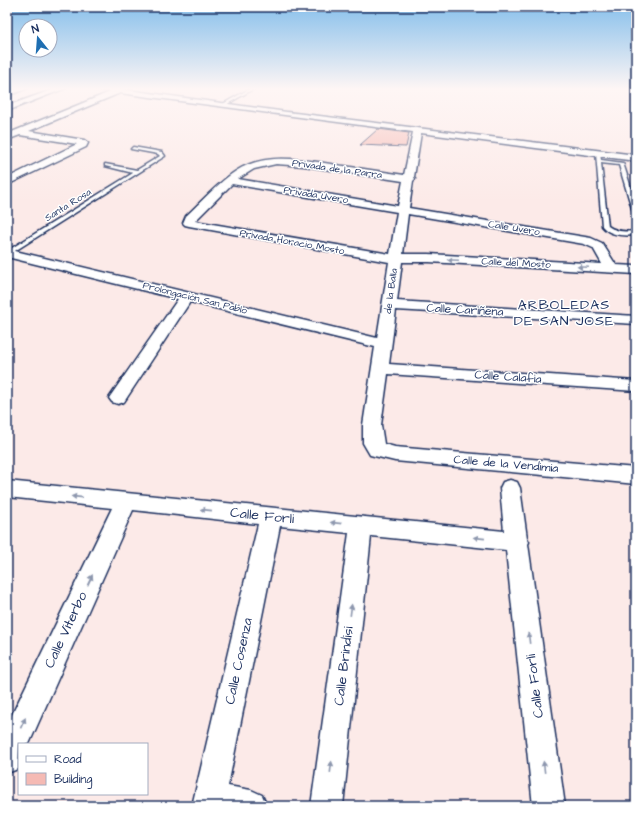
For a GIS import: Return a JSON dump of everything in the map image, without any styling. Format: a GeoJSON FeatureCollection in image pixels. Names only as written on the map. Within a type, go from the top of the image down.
{"type":"FeatureCollection","features":[{"type":"Feature","properties":{"kind":"street"},"geometry":{"type":"LineString","coordinates":[[7,137],[33,126]]}},
{"type":"Feature","properties":{"kind":"street"},"geometry":{"type":"LineString","coordinates":[[379,126],[599,157],[636,158]]}},
{"type":"Feature","properties":{"kind":"street","name":"de la Balla"},"geometry":{"type":"LineString","coordinates":[[377,450],[373,443],[372,426],[403,210],[410,179],[417,131]]}},
{"type":"Feature","properties":{"kind":"street"},"geometry":{"type":"LineString","coordinates":[[7,182],[84,145],[84,143],[19,132]]}},
{"type":"Feature","properties":{"kind":"street","name":"Privada de la Parra"},"geometry":{"type":"LineString","coordinates":[[189,223],[190,218],[245,168],[264,163],[299,163],[410,179]]}},
{"type":"Feature","properties":{"kind":"street","name":"Privada Uvero"},"geometry":{"type":"LineString","coordinates":[[230,181],[403,210]]}},
{"type":"Feature","properties":{"kind":"street","name":"Calle Uvero"},"geometry":{"type":"LineString","coordinates":[[403,210],[587,241],[598,246],[612,269]]}},
{"type":"Feature","properties":{"kind":"street","name":"Privada Horacio Mosto"},"geometry":{"type":"LineString","coordinates":[[189,223],[353,253],[396,259]]}},
{"type":"Feature","properties":{"kind":"street","name":"Prolongación San Pablo"},"geometry":{"type":"LineString","coordinates":[[7,253],[383,344]]}},
{"type":"Feature","properties":{"kind":"street","name":"Calle del Mosto"},"geometry":{"type":"LineString","coordinates":[[396,259],[429,258],[636,270]]}},
{"type":"Feature","properties":{"kind":"street"},"geometry":{"type":"LineString","coordinates":[[118,398],[187,296]]}},
{"type":"Feature","properties":{"kind":"street","name":"Calle Cariñena"},"geometry":{"type":"LineString","coordinates":[[389,305],[636,320]]}},
{"type":"Feature","properties":{"kind":"street","name":"Calle Calafia"},"geometry":{"type":"LineString","coordinates":[[380,368],[636,386]]}},
{"type":"Feature","properties":{"kind":"street","name":"Calle de la Vendimia"},"geometry":{"type":"LineString","coordinates":[[377,450],[395,454],[636,476]]}},
{"type":"Feature","properties":{"kind":"street","name":"Calle Forli"},"geometry":{"type":"LineString","coordinates":[[510,488],[518,542],[549,806]]}},
{"type":"Feature","properties":{"kind":"street","name":"Calle Forli"},"geometry":{"type":"LineString","coordinates":[[7,489],[518,542]]}},
{"type":"Feature","properties":{"kind":"street","name":"Calle Viterbo"},"geometry":{"type":"LineString","coordinates":[[7,758],[126,502]]}},
{"type":"Feature","properties":{"kind":"street","name":"Calle Cosenza"},"geometry":{"type":"LineString","coordinates":[[209,802],[270,517]]}},
{"type":"Feature","properties":{"kind":"street","name":"Calle Brindisi"},"geometry":{"type":"LineString","coordinates":[[326,806],[361,526]]}},
{"type":"Feature","properties":{"kind":"street"},"geometry":{"type":"LineString","coordinates":[[209,802],[250,806]]}},
{"type":"Feature","properties":{"kind":"lane","name":"Santa Rosa"},"geometry":{"type":"LineString","coordinates":[[7,253],[163,156],[162,154],[133,148]]}},
{"type":"Feature","properties":{"kind":"lane"},"geometry":{"type":"LineString","coordinates":[[636,212],[621,164],[599,157],[606,228],[617,232],[636,233]]}},
{"type":"Feature","properties":{"kind":"lane"},"geometry":{"type":"LineString","coordinates":[[107,165],[137,172]]}},
{"type":"Feature","properties":{"kind":"building"},"geometry":{"type":"Polygon","coordinates":[[[378,129],[409,133],[406,147],[360,145],[378,129]]]}},
{"type":"Feature","properties":{"kind":"district","name":"ARBOLEDAS DE SAN JOSE"},"geometry":{"type":"Point","coordinates":[564,314]}}]}
